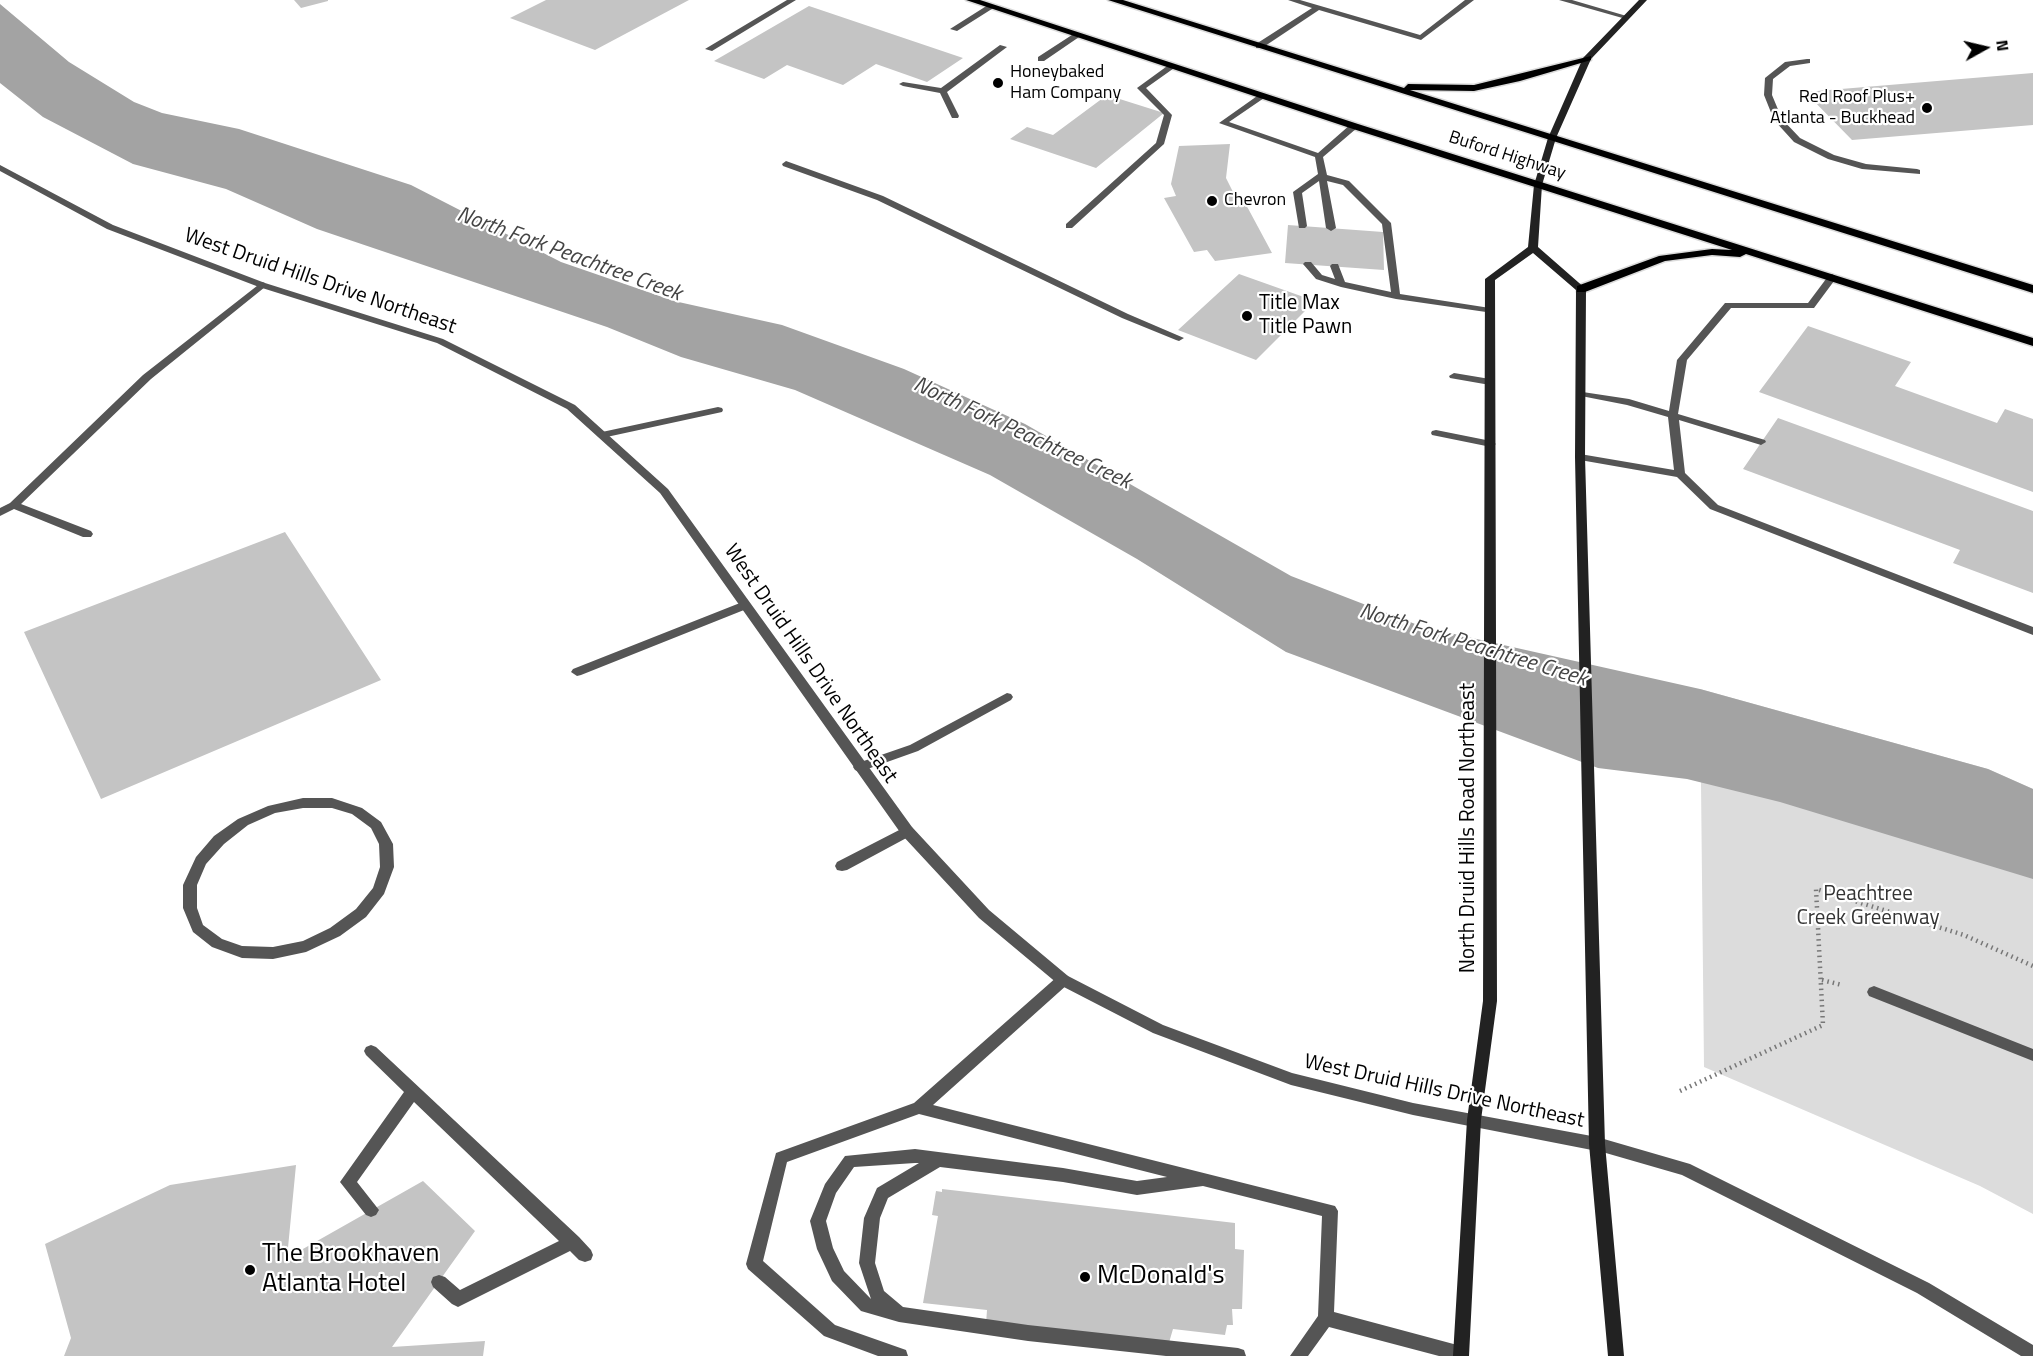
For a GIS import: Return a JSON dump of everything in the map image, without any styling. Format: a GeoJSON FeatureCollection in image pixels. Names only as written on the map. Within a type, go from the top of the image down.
{"type":"FeatureCollection","features":[{"type":"Feature","properties":{"kind":"main road","name":"Buford Highway"},"geometry":{"type":"LineString","coordinates":[[971,0],[1354,126],[2033,342]]}},
{"type":"Feature","properties":{"kind":"main road","name":"Buford Highway"},"geometry":{"type":"LineString","coordinates":[[1113,0],[2033,289]]}},
{"type":"Feature","properties":{"kind":"main road"},"geometry":{"type":"LineString","coordinates":[[1581,289],[1533,248],[1538,185],[1552,138],[1587,58],[1643,0]]}},
{"type":"Feature","properties":{"kind":"main road"},"geometry":{"type":"LineString","coordinates":[[1378,84],[1419,89],[1474,88],[1516,79],[1587,58]]}},
{"type":"Feature","properties":{"kind":"main road","name":"North Druid Hills Road Northeast"},"geometry":{"type":"LineString","coordinates":[[1461,1355],[1474,1120],[1490,1001],[1490,279],[1533,248]]}},
{"type":"Feature","properties":{"kind":"main road"},"geometry":{"type":"LineString","coordinates":[[1581,289],[1677,255],[1712,252],[1765,255]]}},
{"type":"Feature","properties":{"kind":"main road"},"geometry":{"type":"LineString","coordinates":[[1581,289],[1580,457],[1597,1144],[1616,1356]]}},
{"type":"Feature","properties":{"kind":"street"},"geometry":{"type":"LineString","coordinates":[[709,49],[792,0]]}},
{"type":"Feature","properties":{"kind":"street"},"geometry":{"type":"LineString","coordinates":[[1292,0],[1421,38],[1470,0]]}},
{"type":"Feature","properties":{"kind":"street"},"geometry":{"type":"LineString","coordinates":[[1563,0],[1626,17]]}},
{"type":"Feature","properties":{"kind":"street"},"geometry":{"type":"LineString","coordinates":[[954,29],[991,7]]}},
{"type":"Feature","properties":{"kind":"street"},"geometry":{"type":"LineString","coordinates":[[1259,46],[1317,8]]}},
{"type":"Feature","properties":{"kind":"street"},"geometry":{"type":"LineString","coordinates":[[1041,59],[1078,35]]}},
{"type":"Feature","properties":{"kind":"street"},"geometry":{"type":"LineString","coordinates":[[903,84],[943,91],[1004,46]]}},
{"type":"Feature","properties":{"kind":"street"},"geometry":{"type":"LineString","coordinates":[[1807,61],[1788,64],[1769,78],[1767,95],[1778,120],[1797,140],[1830,157],[1865,167],[1917,172]]}},
{"type":"Feature","properties":{"kind":"street"},"geometry":{"type":"LineString","coordinates":[[1069,226],[1160,144],[1168,115],[1141,88],[1173,66]]}},
{"type":"Feature","properties":{"kind":"street"},"geometry":{"type":"LineString","coordinates":[[943,91],[955,116]]}},
{"type":"Feature","properties":{"kind":"street"},"geometry":{"type":"LineString","coordinates":[[1263,96],[1223,123],[1319,156]]}},
{"type":"Feature","properties":{"kind":"street"},"geometry":{"type":"LineString","coordinates":[[1319,156],[1354,126]]}},
{"type":"Feature","properties":{"kind":"street"},"geometry":{"type":"LineString","coordinates":[[1319,156],[1331,228]]}},
{"type":"Feature","properties":{"kind":"street"},"geometry":{"type":"LineString","coordinates":[[786,164],[880,198],[1125,316],[1179,338]]}},
{"type":"Feature","properties":{"kind":"street","name":"West Druid Hills Drive Northeast"},"geometry":{"type":"LineString","coordinates":[[0,168],[110,227],[262,285],[440,341],[571,407],[664,491],[859,767],[907,831],[984,914],[1063,980],[1158,1029],[1291,1079],[1413,1109],[1597,1144],[1685,1169],[1923,1288],[2033,1354]]}},
{"type":"Feature","properties":{"kind":"street"},"geometry":{"type":"LineString","coordinates":[[1302,226],[1297,192],[1321,176],[1346,183],[1386,223],[1396,296]]}},
{"type":"Feature","properties":{"kind":"street"},"geometry":{"type":"LineString","coordinates":[[1308,264],[1319,277],[1341,284],[1396,296],[1490,311]]}},
{"type":"Feature","properties":{"kind":"street"},"geometry":{"type":"LineString","coordinates":[[1335,266],[1341,284]]}},
{"type":"Feature","properties":{"kind":"street"},"geometry":{"type":"LineString","coordinates":[[1680,474],[1673,415],[1682,360],[1728,305],[1810,306],[1832,277]]}},
{"type":"Feature","properties":{"kind":"street"},"geometry":{"type":"LineString","coordinates":[[0,512],[14,505],[147,377],[262,285]]}},
{"type":"Feature","properties":{"kind":"street"},"geometry":{"type":"LineString","coordinates":[[1454,376],[1490,382]]}},
{"type":"Feature","properties":{"kind":"street"},"geometry":{"type":"LineString","coordinates":[[1580,393],[1629,402],[1761,442]]}},
{"type":"Feature","properties":{"kind":"street"},"geometry":{"type":"LineString","coordinates":[[602,435],[718,410]]}},
{"type":"Feature","properties":{"kind":"street"},"geometry":{"type":"LineString","coordinates":[[1436,433],[1491,444]]}},
{"type":"Feature","properties":{"kind":"street"},"geometry":{"type":"LineString","coordinates":[[1580,457],[1680,474],[1714,507],[2033,631]]}},
{"type":"Feature","properties":{"kind":"street"},"geometry":{"type":"LineString","coordinates":[[14,505],[87,534]]}},
{"type":"Feature","properties":{"kind":"street"},"geometry":{"type":"LineString","coordinates":[[577,672],[745,605]]}},
{"type":"Feature","properties":{"kind":"street"},"geometry":{"type":"LineString","coordinates":[[859,767],[914,748],[1006,697]]}},
{"type":"Feature","properties":{"kind":"street"},"geometry":{"type":"LineString","coordinates":[[303,803],[332,803],[357,811],[376,825],[386,844],[387,867],[379,890],[361,913],[335,933],[306,946],[273,953],[242,952],[217,943],[198,928],[189,908],[190,885],[201,861],[219,840],[243,822],[273,809],[303,803]]}},
{"type":"Feature","properties":{"kind":"street"},"geometry":{"type":"LineString","coordinates":[[842,866],[907,831]]}},
{"type":"Feature","properties":{"kind":"street"},"geometry":{"type":"LineString","coordinates":[[900,1356],[830,1331],[754,1264],[781,1158],[919,1108],[1063,980]]}},
{"type":"Feature","properties":{"kind":"street"},"geometry":{"type":"LineString","coordinates":[[1874,992],[2033,1055]]}},
{"type":"Feature","properties":{"kind":"street"},"geometry":{"type":"LineString","coordinates":[[371,1052],[585,1255]]}},
{"type":"Feature","properties":{"kind":"street"},"geometry":{"type":"LineString","coordinates":[[371,1210],[348,1182],[413,1092]]}},
{"type":"Feature","properties":{"kind":"street"},"geometry":{"type":"LineString","coordinates":[[919,1108],[1330,1211],[1326,1318],[1298,1356]]}},
{"type":"Feature","properties":{"kind":"street"},"geometry":{"type":"LineString","coordinates":[[1205,1179],[1137,1188],[1063,1175],[915,1156],[850,1161],[830,1189],[818,1221],[825,1249],[837,1276],[867,1305],[899,1314],[1028,1333],[1238,1356]]}},
{"type":"Feature","properties":{"kind":"street"},"geometry":{"type":"LineString","coordinates":[[899,1314],[878,1296],[867,1263],[872,1218],[882,1193],[938,1160]]}},
{"type":"Feature","properties":{"kind":"street"},"geometry":{"type":"LineString","coordinates":[[439,1282],[458,1299],[573,1242]]}},
{"type":"Feature","properties":{"kind":"street"},"geometry":{"type":"LineString","coordinates":[[1326,1318],[1461,1355]]}},
{"type":"Feature","properties":{"kind":"path"},"geometry":{"type":"LineString","coordinates":[[1680,1091],[1823,1025],[1815,890],[1964,935],[2033,966]]}},
{"type":"Feature","properties":{"kind":"green space","name":"Peachtree Creek Greenway"},"geometry":{"type":"Polygon","coordinates":[[[1700,689],[1988,769],[2033,789],[2033,1214],[1980,1186],[1704,1067],[1700,689]]]}},
{"type":"Feature","properties":{"kind":"water","name":"North Fork Peachtree Creek"},"geometry":{"type":"Polygon","coordinates":[[[0,4],[69,62],[134,102],[162,113],[239,129],[411,185],[561,262],[674,301],[782,325],[904,369],[1025,424],[1291,576],[1423,627],[1700,689],[1988,769],[2033,789],[2033,879],[1780,802],[1687,779],[1598,768],[1286,652],[1137,559],[990,475],[795,390],[681,357],[607,327],[317,229],[226,189],[133,164],[43,117],[0,83],[0,4]]]}},
{"type":"Feature","properties":{"kind":"building"},"geometry":{"type":"Polygon","coordinates":[[[294,0],[328,0],[328,1],[301,8],[294,0]]]}},
{"type":"Feature","properties":{"kind":"building"},"geometry":{"type":"Polygon","coordinates":[[[546,0],[689,0],[595,50],[510,18],[546,0]]]}},
{"type":"Feature","properties":{"kind":"building"},"geometry":{"type":"Polygon","coordinates":[[[809,6],[963,58],[927,82],[876,64],[843,85],[787,65],[764,79],[714,61],[809,6]]]}},
{"type":"Feature","properties":{"kind":"building","name":"Red Roof Plus+ Atlanta - Buckhead"},"geometry":{"type":"Polygon","coordinates":[[[2033,73],[2033,125],[1852,140],[1805,92],[2033,73]]]}},
{"type":"Feature","properties":{"kind":"building"},"geometry":{"type":"Polygon","coordinates":[[[1107,95],[1164,113],[1096,168],[1010,139],[1027,127],[1053,135],[1107,95]]]}},
{"type":"Feature","properties":{"kind":"building"},"geometry":{"type":"Polygon","coordinates":[[[1230,144],[1226,178],[1237,200],[1243,199],[1272,253],[1215,261],[1207,250],[1194,252],[1164,198],[1176,196],[1171,184],[1179,146],[1230,144]]]}},
{"type":"Feature","properties":{"kind":"building"},"geometry":{"type":"Polygon","coordinates":[[[1288,225],[1383,232],[1384,270],[1285,263],[1288,225]]]}},
{"type":"Feature","properties":{"kind":"building","name":"Title Max Title Pawn"},"geometry":{"type":"Polygon","coordinates":[[[1239,274],[1315,301],[1256,360],[1178,330],[1239,274]]]}},
{"type":"Feature","properties":{"kind":"building"},"geometry":{"type":"Polygon","coordinates":[[[1808,326],[1911,362],[1895,386],[1997,423],[2005,409],[2033,419],[2033,492],[1759,392],[1808,326]]]}},
{"type":"Feature","properties":{"kind":"building"},"geometry":{"type":"Polygon","coordinates":[[[1778,418],[2033,511],[2033,593],[1953,563],[1960,550],[1743,469],[1778,418]]]}},
{"type":"Feature","properties":{"kind":"building"},"geometry":{"type":"Polygon","coordinates":[[[285,532],[381,680],[101,799],[24,632],[285,532]]]}},
{"type":"Feature","properties":{"kind":"building","name":"The Brookhaven Atlanta Hotel"},"geometry":{"type":"Polygon","coordinates":[[[296,1165],[287,1258],[423,1181],[475,1231],[392,1347],[485,1341],[483,1356],[64,1356],[71,1338],[45,1244],[170,1185],[296,1165]]]}},
{"type":"Feature","properties":{"kind":"building","name":"McDonald's"},"geometry":{"type":"Polygon","coordinates":[[[942,1189],[1235,1223],[1235,1249],[1244,1250],[1242,1309],[1232,1309],[1233,1325],[1227,1325],[1225,1335],[1173,1329],[1168,1346],[986,1324],[987,1310],[923,1303],[938,1216],[932,1215],[936,1191],[942,1192],[942,1189]]]}},
{"type":"Feature","properties":{"kind":"place","name":"Honeybaked Ham Company"},"geometry":{"type":"Point","coordinates":[998,83]}},
{"type":"Feature","properties":{"kind":"place","name":"Red Roof Plus+ Atlanta - Buckhead"},"geometry":{"type":"Point","coordinates":[1927,108]}},
{"type":"Feature","properties":{"kind":"place","name":"Chevron"},"geometry":{"type":"Point","coordinates":[1212,201]}},
{"type":"Feature","properties":{"kind":"place","name":"Title Max Title Pawn"},"geometry":{"type":"Point","coordinates":[1247,316]}},
{"type":"Feature","properties":{"kind":"place","name":"The Brookhaven Atlanta Hotel"},"geometry":{"type":"Point","coordinates":[250,1270]}},
{"type":"Feature","properties":{"kind":"place","name":"McDonald's"},"geometry":{"type":"Point","coordinates":[1085,1277]}}]}
